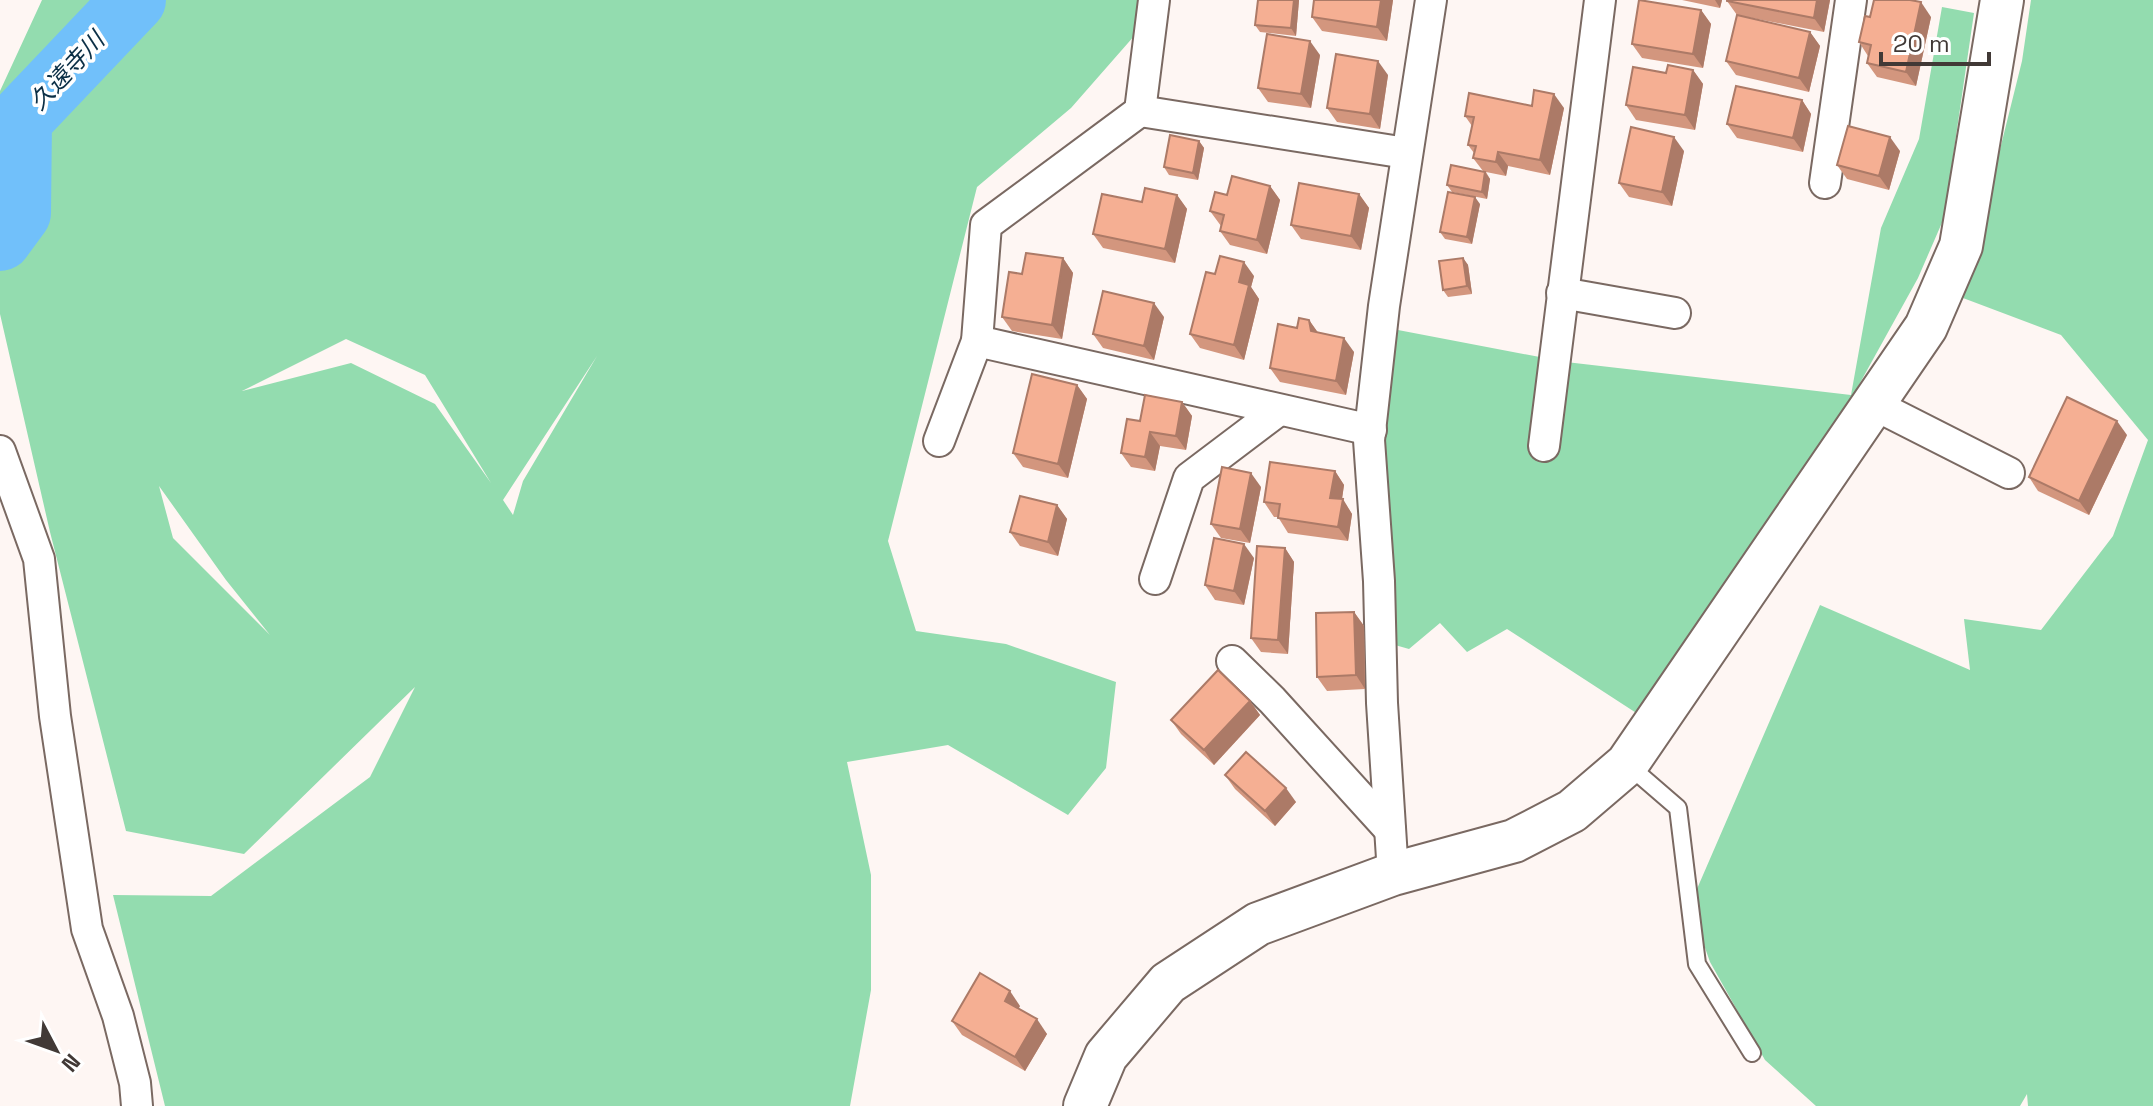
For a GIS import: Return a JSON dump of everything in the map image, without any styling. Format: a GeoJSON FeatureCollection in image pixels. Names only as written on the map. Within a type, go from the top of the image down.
{"type":"FeatureCollection","features":[{"type":"Feature","properties":{"kind":"street"},"geometry":{"type":"LineString","coordinates":[[1140,111],[1154,0]]}},
{"type":"Feature","properties":{"kind":"street"},"geometry":{"type":"LineString","coordinates":[[1393,874],[1369,440],[1384,306],[1431,0]]}},
{"type":"Feature","properties":{"kind":"street"},"geometry":{"type":"LineString","coordinates":[[1544,446],[1600,0]]}},
{"type":"Feature","properties":{"kind":"street"},"geometry":{"type":"LineString","coordinates":[[1825,183],[1851,0]]}},
{"type":"Feature","properties":{"kind":"street"},"geometry":{"type":"LineString","coordinates":[[1085,1106],[1106,1056],[1168,983],[1258,924],[1393,874],[1514,841],[1572,811],[1627,764],[1926,327],[1961,246],[2002,0]]}},
{"type":"Feature","properties":{"kind":"street"},"geometry":{"type":"LineString","coordinates":[[939,441],[977,341],[986,225],[1140,111],[1406,153]]}},
{"type":"Feature","properties":{"kind":"street"},"geometry":{"type":"LineString","coordinates":[[1562,293],[1675,313]]}},
{"type":"Feature","properties":{"kind":"street"},"geometry":{"type":"LineString","coordinates":[[977,341],[1371,430]]}},
{"type":"Feature","properties":{"kind":"street"},"geometry":{"type":"LineString","coordinates":[[1873,404],[2009,473]]}},
{"type":"Feature","properties":{"kind":"street"},"geometry":{"type":"LineString","coordinates":[[1155,579],[1189,478],[1279,410]]}},
{"type":"Feature","properties":{"kind":"street"},"geometry":{"type":"LineString","coordinates":[[0,451],[39,559],[55,716],[87,929],[118,1016],[135,1083],[137,1106]]}},
{"type":"Feature","properties":{"kind":"street"},"geometry":{"type":"LineString","coordinates":[[1232,661],[1272,700],[1390,830]]}},
{"type":"Feature","properties":{"kind":"lane"},"geometry":{"type":"LineString","coordinates":[[1627,764],[1678,808],[1697,964],[1752,1053]]}},
{"type":"Feature","properties":{"kind":"green space"},"geometry":{"type":"Polygon","coordinates":[[[42,0],[1144,0],[1135,35],[1071,108],[977,187],[888,541],[916,631],[1006,644],[1116,682],[1106,768],[1068,815],[948,745],[847,762],[871,875],[871,990],[850,1106],[165,1106],[113,895],[211,896],[370,777],[415,687],[244,854],[126,831],[50,532],[0,314],[0,91],[42,0]],[[346,339],[242,391],[351,363],[435,404],[491,483],[425,375],[346,339]],[[597,356],[503,500],[513,515],[523,481],[597,356]],[[159,486],[173,538],[270,635],[226,580],[159,486]]]}},
{"type":"Feature","properties":{"kind":"green space"},"geometry":{"type":"Polygon","coordinates":[[[2031,0],[2153,0],[2153,1106],[2028,1106],[2027,1094],[2020,1106],[1816,1106],[1765,1060],[1710,962],[1690,905],[1820,605],[1970,670],[1964,619],[2041,630],[2113,536],[2148,440],[2061,335],[1963,298],[2022,61],[2031,0]]]}},
{"type":"Feature","properties":{"kind":"green space"},"geometry":{"type":"Polygon","coordinates":[[[1942,7],[1974,13],[1944,218],[1918,278],[1850,401],[1644,718],[1507,629],[1467,652],[1440,623],[1409,649],[1395,645],[1370,458],[1398,330],[1566,362],[1851,395],[1881,228],[1919,139],[1942,7]]]}},
{"type":"Feature","properties":{"kind":"building"},"geometry":{"type":"Polygon","coordinates":[[[1258,0],[1294,0],[1291,28],[1255,25],[1258,0]]]}},
{"type":"Feature","properties":{"kind":"building"},"geometry":{"type":"Polygon","coordinates":[[[1314,0],[1381,0],[1377,27],[1312,17],[1314,0]]]}},
{"type":"Feature","properties":{"kind":"building"},"geometry":{"type":"Polygon","coordinates":[[[1639,0],[1701,10],[1693,54],[1632,44],[1639,0]]]}},
{"type":"Feature","properties":{"kind":"building"},"geometry":{"type":"Polygon","coordinates":[[[1727,0],[1817,0],[1814,18],[1727,0]]]}},
{"type":"Feature","properties":{"kind":"building"},"geometry":{"type":"Polygon","coordinates":[[[1874,0],[1921,2],[1906,72],[1867,63],[1871,45],[1859,42],[1865,16],[1870,17],[1874,0]]]}},
{"type":"Feature","properties":{"kind":"building"},"geometry":{"type":"Polygon","coordinates":[[[1737,15],[1810,32],[1799,78],[1726,61],[1737,15]]]}},
{"type":"Feature","properties":{"kind":"building"},"geometry":{"type":"Polygon","coordinates":[[[1267,34],[1310,41],[1301,94],[1258,88],[1267,34]]]}},
{"type":"Feature","properties":{"kind":"building"},"geometry":{"type":"Polygon","coordinates":[[[1336,54],[1378,61],[1370,114],[1327,108],[1336,54]]]}},
{"type":"Feature","properties":{"kind":"building"},"geometry":{"type":"Polygon","coordinates":[[[1668,65],[1693,70],[1685,115],[1626,105],[1633,67],[1666,73],[1668,65]]]}},
{"type":"Feature","properties":{"kind":"building"},"geometry":{"type":"Polygon","coordinates":[[[1736,86],[1802,100],[1793,138],[1727,124],[1736,86]]]}},
{"type":"Feature","properties":{"kind":"building"},"geometry":{"type":"Polygon","coordinates":[[[1534,90],[1554,94],[1540,160],[1498,152],[1496,162],[1473,158],[1476,146],[1468,145],[1474,117],[1465,116],[1469,93],[1532,106],[1534,90]]]}},
{"type":"Feature","properties":{"kind":"building"},"geometry":{"type":"Polygon","coordinates":[[[1848,126],[1890,137],[1879,176],[1837,165],[1848,126]]]}},
{"type":"Feature","properties":{"kind":"building"},"geometry":{"type":"Polygon","coordinates":[[[1631,127],[1674,137],[1662,192],[1619,183],[1631,127]]]}},
{"type":"Feature","properties":{"kind":"building"},"geometry":{"type":"Polygon","coordinates":[[[1170,135],[1199,141],[1193,173],[1164,167],[1170,135]]]}},
{"type":"Feature","properties":{"kind":"building"},"geometry":{"type":"Polygon","coordinates":[[[1451,165],[1485,172],[1482,192],[1447,185],[1451,165]]]}},
{"type":"Feature","properties":{"kind":"building"},"geometry":{"type":"Polygon","coordinates":[[[1232,176],[1270,186],[1257,240],[1220,231],[1224,215],[1210,211],[1215,192],[1227,195],[1232,176]]]}},
{"type":"Feature","properties":{"kind":"building"},"geometry":{"type":"Polygon","coordinates":[[[1299,183],[1359,194],[1351,236],[1291,225],[1299,183]]]}},
{"type":"Feature","properties":{"kind":"building"},"geometry":{"type":"Polygon","coordinates":[[[1145,188],[1177,195],[1165,249],[1093,234],[1102,194],[1142,202],[1145,188]]]}},
{"type":"Feature","properties":{"kind":"building"},"geometry":{"type":"Polygon","coordinates":[[[1448,192],[1475,197],[1467,237],[1440,232],[1448,192]]]}},
{"type":"Feature","properties":{"kind":"building"},"geometry":{"type":"Polygon","coordinates":[[[1026,253],[1063,258],[1052,325],[1002,317],[1009,272],[1022,274],[1026,253]]]}},
{"type":"Feature","properties":{"kind":"building"},"geometry":{"type":"Polygon","coordinates":[[[1220,256],[1244,262],[1239,282],[1249,285],[1234,345],[1190,334],[1206,272],[1215,274],[1220,256]]]}},
{"type":"Feature","properties":{"kind":"building"},"geometry":{"type":"Polygon","coordinates":[[[1463,258],[1467,286],[1443,290],[1439,261],[1463,258]]]}},
{"type":"Feature","properties":{"kind":"building"},"geometry":{"type":"Polygon","coordinates":[[[1103,291],[1154,303],[1144,346],[1093,334],[1103,291]]]}},
{"type":"Feature","properties":{"kind":"building"},"geometry":{"type":"Polygon","coordinates":[[[1299,318],[1309,320],[1311,331],[1344,338],[1336,381],[1270,368],[1278,324],[1297,328],[1299,318]]]}},
{"type":"Feature","properties":{"kind":"building"},"geometry":{"type":"Polygon","coordinates":[[[1032,374],[1077,385],[1058,464],[1013,453],[1032,374]]]}},
{"type":"Feature","properties":{"kind":"building"},"geometry":{"type":"Polygon","coordinates":[[[1145,395],[1182,402],[1176,436],[1150,432],[1145,457],[1121,453],[1127,419],[1140,421],[1145,395]]]}},
{"type":"Feature","properties":{"kind":"building"},"geometry":{"type":"Polygon","coordinates":[[[2067,397],[2117,421],[2079,501],[2029,477],[2067,397]]]}},
{"type":"Feature","properties":{"kind":"building"},"geometry":{"type":"Polygon","coordinates":[[[1270,462],[1335,471],[1330,498],[1343,499],[1338,527],[1278,518],[1280,504],[1264,502],[1270,462]]]}},
{"type":"Feature","properties":{"kind":"building"},"geometry":{"type":"Polygon","coordinates":[[[1222,467],[1251,473],[1240,529],[1211,524],[1222,467]]]}},
{"type":"Feature","properties":{"kind":"building"},"geometry":{"type":"Polygon","coordinates":[[[1020,496],[1057,505],[1048,542],[1010,532],[1020,496]]]}},
{"type":"Feature","properties":{"kind":"building"},"geometry":{"type":"Polygon","coordinates":[[[1214,538],[1244,544],[1234,591],[1205,585],[1214,538]]]}},
{"type":"Feature","properties":{"kind":"building"},"geometry":{"type":"Polygon","coordinates":[[[1257,546],[1285,548],[1278,640],[1251,638],[1257,546]]]}},
{"type":"Feature","properties":{"kind":"building"},"geometry":{"type":"Polygon","coordinates":[[[1354,612],[1356,675],[1317,677],[1316,613],[1354,612]]]}},
{"type":"Feature","properties":{"kind":"building"},"geometry":{"type":"Polygon","coordinates":[[[1218,670],[1250,701],[1204,750],[1171,720],[1218,670]]]}},
{"type":"Feature","properties":{"kind":"building"},"geometry":{"type":"Polygon","coordinates":[[[1246,752],[1286,788],[1265,811],[1225,775],[1246,752]]]}},
{"type":"Feature","properties":{"kind":"building"},"geometry":{"type":"Polygon","coordinates":[[[980,973],[1010,991],[1005,1001],[1037,1019],[1015,1057],[952,1021],[980,973]]]}},
{"type":"Feature","properties":{"kind":"waterway","name":"久遠寺川"},"geometry":{"type":"LineString","coordinates":[[0,239],[19,213],[20,120],[134,0]]}}]}
